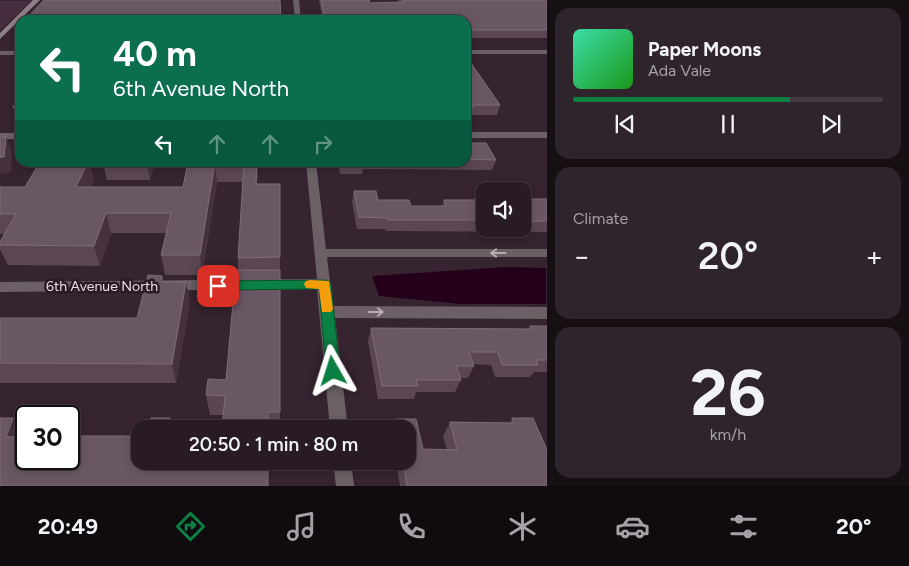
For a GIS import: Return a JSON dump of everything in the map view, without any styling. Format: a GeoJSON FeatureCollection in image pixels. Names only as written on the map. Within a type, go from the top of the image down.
{"type":"FeatureCollection","features":[{"type":"Feature","properties":{"kind":"street"},"geometry":{"type":"LineString","coordinates":[[22,15],[37,0]]}},
{"type":"Feature","properties":{"kind":"street"},"geometry":{"type":"LineString","coordinates":[[296,0],[298,15]]}},
{"type":"Feature","properties":{"kind":"street"},"geometry":{"type":"LineString","coordinates":[[0,37],[15,22]]}},
{"type":"Feature","properties":{"kind":"street"},"geometry":{"type":"LineString","coordinates":[[471,52],[546,52]]}},
{"type":"Feature","properties":{"kind":"street"},"geometry":{"type":"LineString","coordinates":[[0,53],[15,53]]}},
{"type":"Feature","properties":{"kind":"street"},"geometry":{"type":"LineString","coordinates":[[471,135],[546,134]]}},
{"type":"Feature","properties":{"kind":"street"},"geometry":{"type":"LineString","coordinates":[[0,136],[15,136]]}},
{"type":"Feature","properties":{"kind":"street"},"geometry":{"type":"LineString","coordinates":[[312,167],[338,420]]}},
{"type":"Feature","properties":{"kind":"street"},"geometry":{"type":"LineString","coordinates":[[321,253],[546,253]]}},
{"type":"Feature","properties":{"kind":"street","name":"6th Avenue North"},"geometry":{"type":"LineString","coordinates":[[0,287],[325,284]]}},
{"type":"Feature","properties":{"kind":"street"},"geometry":{"type":"LineString","coordinates":[[327,312],[546,313]]}},
{"type":"Feature","properties":{"kind":"street"},"geometry":{"type":"LineString","coordinates":[[343,470],[345,486]]}},
{"type":"Feature","properties":{"kind":"shaded area"},"geometry":{"type":"Polygon","coordinates":[[[0,1],[31,1],[15,15],[0,30],[0,1]]]}},
{"type":"Feature","properties":{"kind":"shaded area"},"geometry":{"type":"Polygon","coordinates":[[[507,267],[546,268],[546,304],[461,304],[379,296],[372,276],[507,267]]]}},
{"type":"Feature","properties":{"kind":"building"},"geometry":{"type":"Polygon","coordinates":[[[44,0],[280,0],[281,15],[30,15],[44,0]]]}},
{"type":"Feature","properties":{"kind":"building"},"geometry":{"type":"Polygon","coordinates":[[[321,0],[369,0],[370,3],[404,2],[403,0],[547,0],[547,30],[471,30],[471,15],[324,15],[321,0]]]}},
{"type":"Feature","properties":{"kind":"building"},"geometry":{"type":"Polygon","coordinates":[[[471,63],[500,105],[473,105],[474,107],[471,107],[471,63]]]}},
{"type":"Feature","properties":{"kind":"building"},"geometry":{"type":"Polygon","coordinates":[[[0,137],[6,137],[4,157],[0,157],[0,137]]]}},
{"type":"Feature","properties":{"kind":"building"},"geometry":{"type":"Polygon","coordinates":[[[471,143],[486,143],[496,160],[471,159],[471,143]]]}},
{"type":"Feature","properties":{"kind":"building"},"geometry":{"type":"Polygon","coordinates":[[[37,167],[86,167],[76,187],[183,187],[187,167],[214,167],[200,255],[161,255],[171,213],[106,213],[94,246],[0,245],[16,214],[0,214],[0,187],[25,187],[37,167]]]}},
{"type":"Feature","properties":{"kind":"building"},"geometry":{"type":"Polygon","coordinates":[[[244,167],[257,167],[256,184],[280,184],[280,257],[238,258],[244,167]]]}},
{"type":"Feature","properties":{"kind":"building"},"geometry":{"type":"Polygon","coordinates":[[[354,191],[376,191],[378,200],[409,200],[411,206],[446,206],[444,200],[476,200],[476,220],[388,220],[387,218],[359,217],[354,191]]]}},
{"type":"Feature","properties":{"kind":"building"},"geometry":{"type":"Polygon","coordinates":[[[531,199],[547,199],[547,221],[531,221],[531,199]]]}},
{"type":"Feature","properties":{"kind":"building"},"geometry":{"type":"Polygon","coordinates":[[[236,270],[280,270],[280,412],[268,412],[268,420],[223,420],[225,396],[206,395],[208,379],[226,380],[236,270]]]}},
{"type":"Feature","properties":{"kind":"building"},"geometry":{"type":"Polygon","coordinates":[[[148,275],[162,276],[161,282],[186,282],[172,364],[0,363],[0,318],[137,318],[148,275]]]}},
{"type":"Feature","properties":{"kind":"building"},"geometry":{"type":"Polygon","coordinates":[[[530,326],[547,326],[547,360],[536,360],[538,365],[502,365],[498,352],[469,352],[474,366],[456,366],[461,380],[416,380],[418,386],[382,386],[371,328],[531,329],[530,326]]]}},
{"type":"Feature","properties":{"kind":"building"},"geometry":{"type":"Polygon","coordinates":[[[0,418],[13,418],[6,437],[15,437],[15,470],[80,470],[80,436],[131,436],[131,470],[268,470],[268,486],[0,486],[0,418]]]}},
{"type":"Feature","properties":{"kind":"building"},"geometry":{"type":"Polygon","coordinates":[[[151,418],[170,418],[170,420],[151,420],[151,418]]]}},
{"type":"Feature","properties":{"kind":"building"},"geometry":{"type":"Polygon","coordinates":[[[512,418],[533,418],[547,450],[547,486],[407,486],[404,470],[416,470],[416,420],[395,419],[416,419],[423,449],[457,450],[450,422],[514,423],[512,418]]]}},
{"type":"Feature","properties":{"kind":"slow traffic"},"geometry":{"type":"LineString","coordinates":[[310,284],[325,284],[327,309]]}},
{"type":"Feature","properties":{"kind":"route"},"geometry":{"type":"LineString","coordinates":[[218,286],[325,284],[333,371]]}}]}
